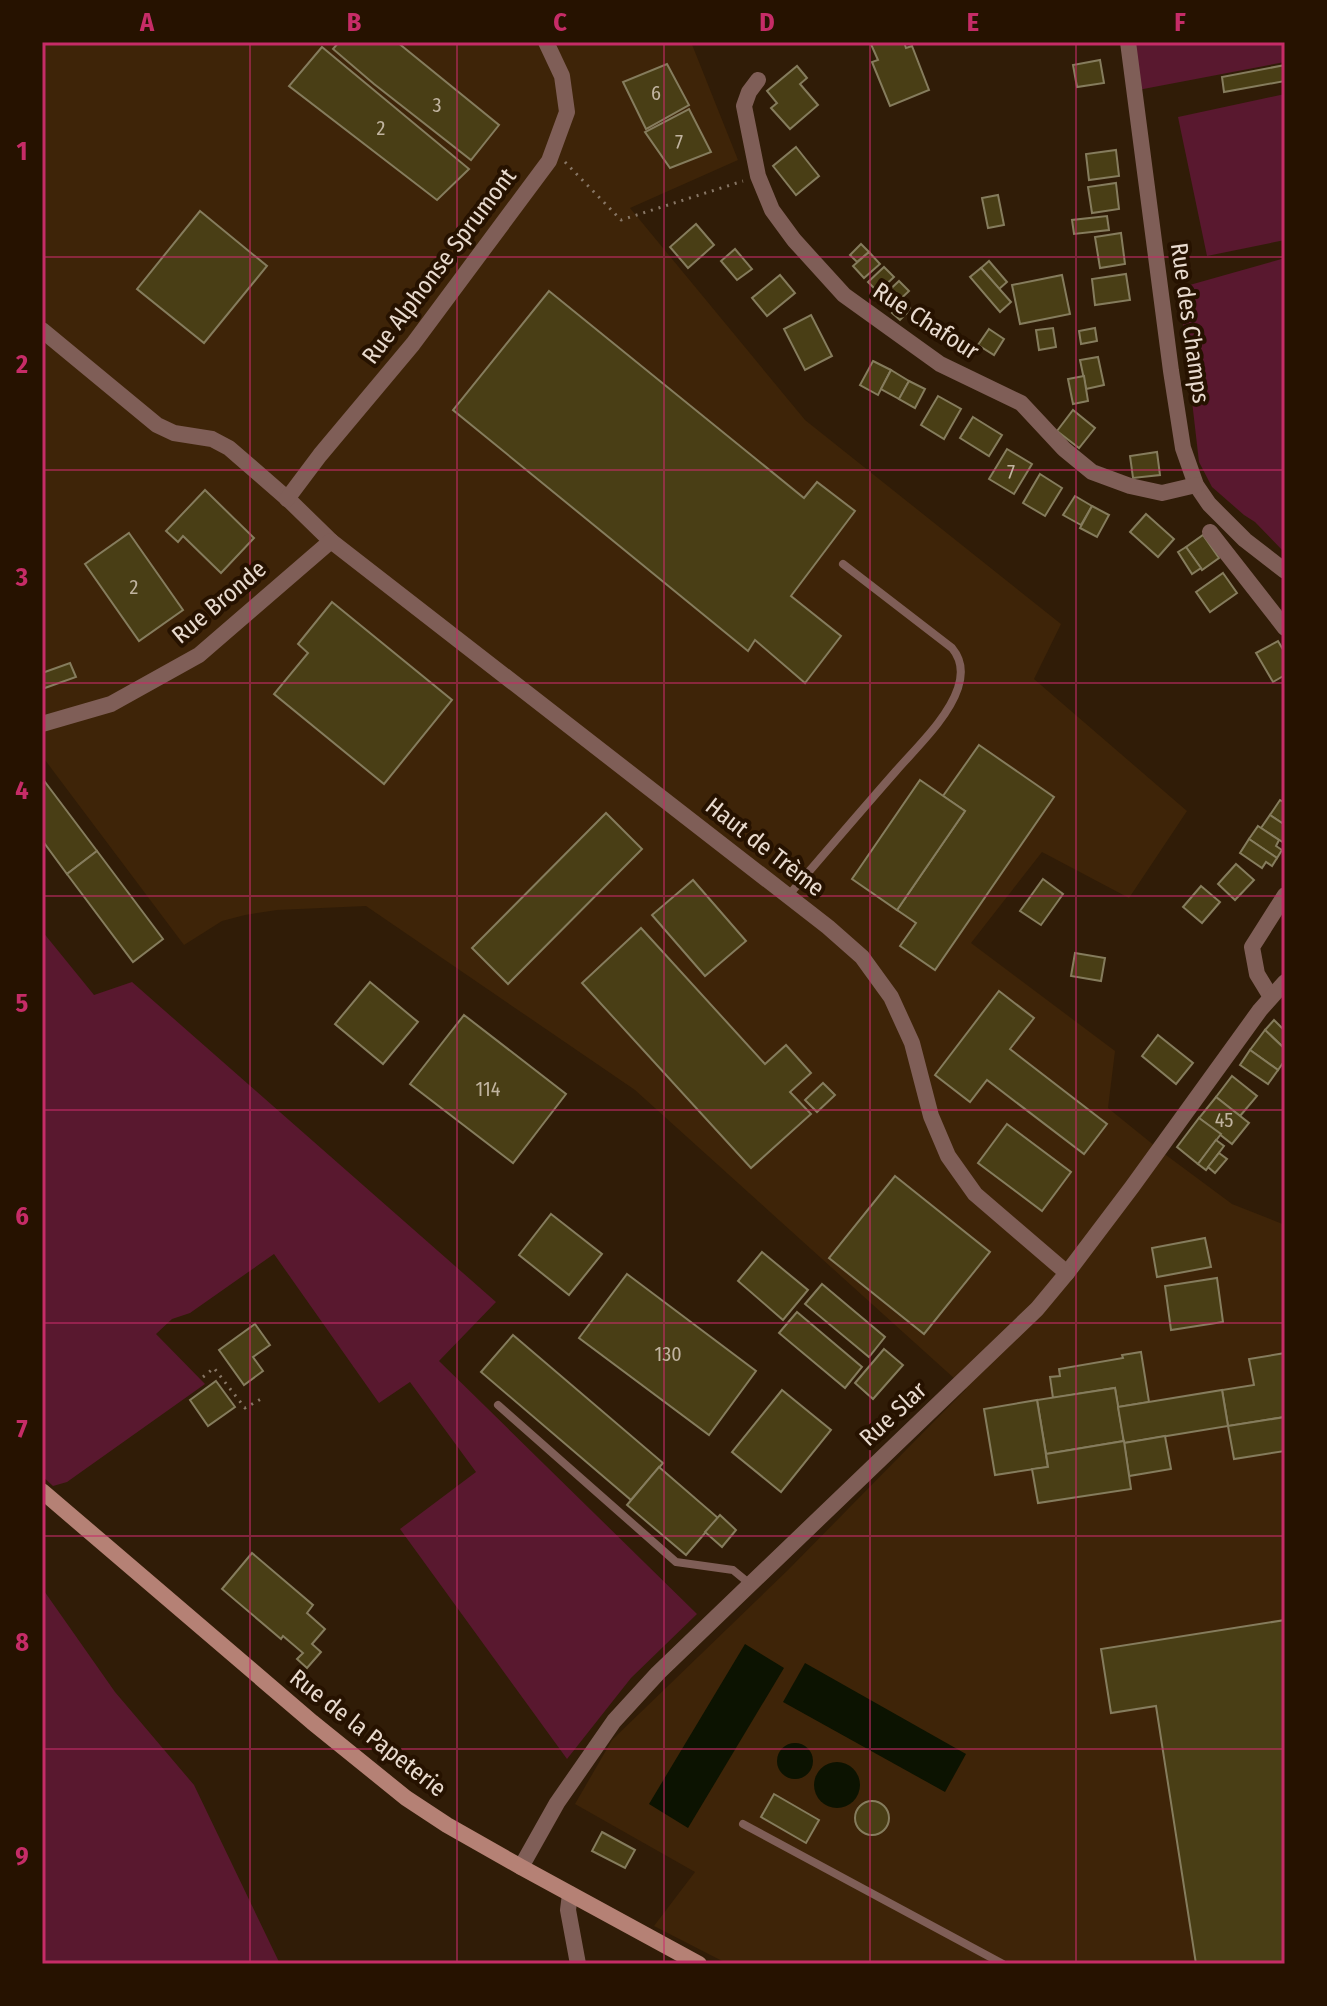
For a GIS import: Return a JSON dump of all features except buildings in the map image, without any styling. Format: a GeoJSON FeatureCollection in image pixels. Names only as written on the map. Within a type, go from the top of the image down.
{"type":"FeatureCollection","features":[{"type":"Feature","properties":{"kind":"main road","name":"Rue de la Papeterie"},"geometry":{"type":"LineString","coordinates":[[42,1491],[360,1763],[406,1798],[521,1867],[699,1964]]}},
{"type":"Feature","properties":{"kind":"street","name":"Rue Alphonse Sprumont"},"geometry":{"type":"LineString","coordinates":[[287,499],[413,344],[549,161],[567,112],[562,76],[546,42]]}},
{"type":"Feature","properties":{"kind":"street","name":"Rue des Champs"},"geometry":{"type":"LineString","coordinates":[[1128,42],[1183,448],[1196,485],[1209,504],[1229,525],[1285,570]]}},
{"type":"Feature","properties":{"kind":"street","name":"Rue Chafour"},"geometry":{"type":"LineString","coordinates":[[758,80],[744,106],[758,176],[772,210],[794,240],[844,295],[940,364],[1021,403],[1064,449],[1092,472],[1130,486],[1162,493],[1196,485]]}},
{"type":"Feature","properties":{"kind":"street","name":"Haut de Trème"},"geometry":{"type":"LineString","coordinates":[[42,330],[157,425],[174,433],[212,439],[229,448],[331,541],[828,927],[862,957],[891,997],[912,1043],[931,1116],[948,1156],[975,1194],[1067,1273]]}},
{"type":"Feature","properties":{"kind":"street"},"geometry":{"type":"LineString","coordinates":[[1210,532],[1285,628]]}},
{"type":"Feature","properties":{"kind":"street","name":"Rue Bronde"},"geometry":{"type":"LineString","coordinates":[[42,724],[111,704],[199,655],[331,541]]}},
{"type":"Feature","properties":{"kind":"street"},"geometry":{"type":"LineString","coordinates":[[1271,997],[1257,974],[1252,947],[1285,895]]}},
{"type":"Feature","properties":{"kind":"street","name":"Rue Slar"},"geometry":{"type":"LineString","coordinates":[[521,1867],[557,1803],[614,1721],[658,1673],[1037,1309],[1285,982]]}},
{"type":"Feature","properties":{"kind":"street"},"geometry":{"type":"LineString","coordinates":[[570,1894],[568,1910],[578,1964]]}},
{"type":"Feature","properties":{"kind":"lane"},"geometry":{"type":"LineString","coordinates":[[788,896],[923,740],[949,708],[959,686],[962,666],[952,648],[843,564]]}},
{"type":"Feature","properties":{"kind":"lane"},"geometry":{"type":"LineString","coordinates":[[498,1405],[676,1562],[733,1570],[750,1584]]}},
{"type":"Feature","properties":{"kind":"lane"},"geometry":{"type":"LineString","coordinates":[[743,1824],[1003,1964]]}},
{"type":"Feature","properties":{"kind":"path"},"geometry":{"type":"LineString","coordinates":[[554,149],[621,220],[758,176]]}},
{"type":"Feature","properties":{"kind":"path"},"geometry":{"type":"LineString","coordinates":[[203,1377],[214,1368],[245,1408],[261,1399]]}},
{"type":"Feature","properties":{"kind":"shaded area"},"geometry":{"type":"Polygon","coordinates":[[[42,42],[691,42],[738,160],[630,208],[805,420],[1061,624],[1034,679],[1187,811],[1129,898],[1042,852],[971,943],[1115,1051],[1108,1108],[1232,1204],[1285,1225],[1285,1964],[728,1964],[654,1926],[695,1872],[575,1804],[612,1740],[788,1570],[966,1389],[635,1090],[366,906],[277,910],[245,915],[222,921],[184,945],[42,756],[42,42]]]}},
{"type":"Feature","properties":{"kind":"shaded area"},"geometry":{"type":"Polygon","coordinates":[[[1131,42],[1285,42],[1285,62],[1138,90],[1131,42]]]}},
{"type":"Feature","properties":{"kind":"shaded area"},"geometry":{"type":"Polygon","coordinates":[[[1285,94],[1285,240],[1207,256],[1178,117],[1285,94]]]}},
{"type":"Feature","properties":{"kind":"shaded area"},"geometry":{"type":"Polygon","coordinates":[[[1285,258],[1285,553],[1255,522],[1212,487],[1199,462],[1179,288],[1285,258]]]}},
{"type":"Feature","properties":{"kind":"shaded area"},"geometry":{"type":"Polygon","coordinates":[[[42,931],[94,995],[132,982],[496,1302],[439,1361],[697,1614],[631,1678],[567,1759],[400,1529],[476,1472],[410,1382],[379,1403],[274,1254],[190,1313],[172,1319],[156,1334],[205,1384],[67,1482],[53,1486],[42,1476],[42,931]]]}},
{"type":"Feature","properties":{"kind":"shaded area"},"geometry":{"type":"Polygon","coordinates":[[[42,1588],[115,1692],[194,1785],[280,1964],[42,1964],[42,1588]]]}},
{"type":"Feature","properties":{"kind":"shaded area"},"geometry":{"type":"Polygon","coordinates":[[[745,1644],[784,1668],[688,1828],[649,1804],[745,1644]]]}},
{"type":"Feature","properties":{"kind":"shaded area"},"geometry":{"type":"Polygon","coordinates":[[[805,1663],[966,1754],[945,1792],[783,1702],[805,1663]]]}},
{"type":"Feature","properties":{"kind":"shaded area"},"geometry":{"type":"Polygon","coordinates":[[[795,1743],[807,1749],[813,1761],[807,1773],[795,1779],[783,1773],[777,1761],[783,1749],[795,1743]]]}},
{"type":"Feature","properties":{"kind":"shaded area"},"geometry":{"type":"Polygon","coordinates":[[[837,1762],[853,1769],[860,1785],[853,1801],[837,1808],[821,1801],[814,1785],[821,1769],[837,1762]]]}}]}
